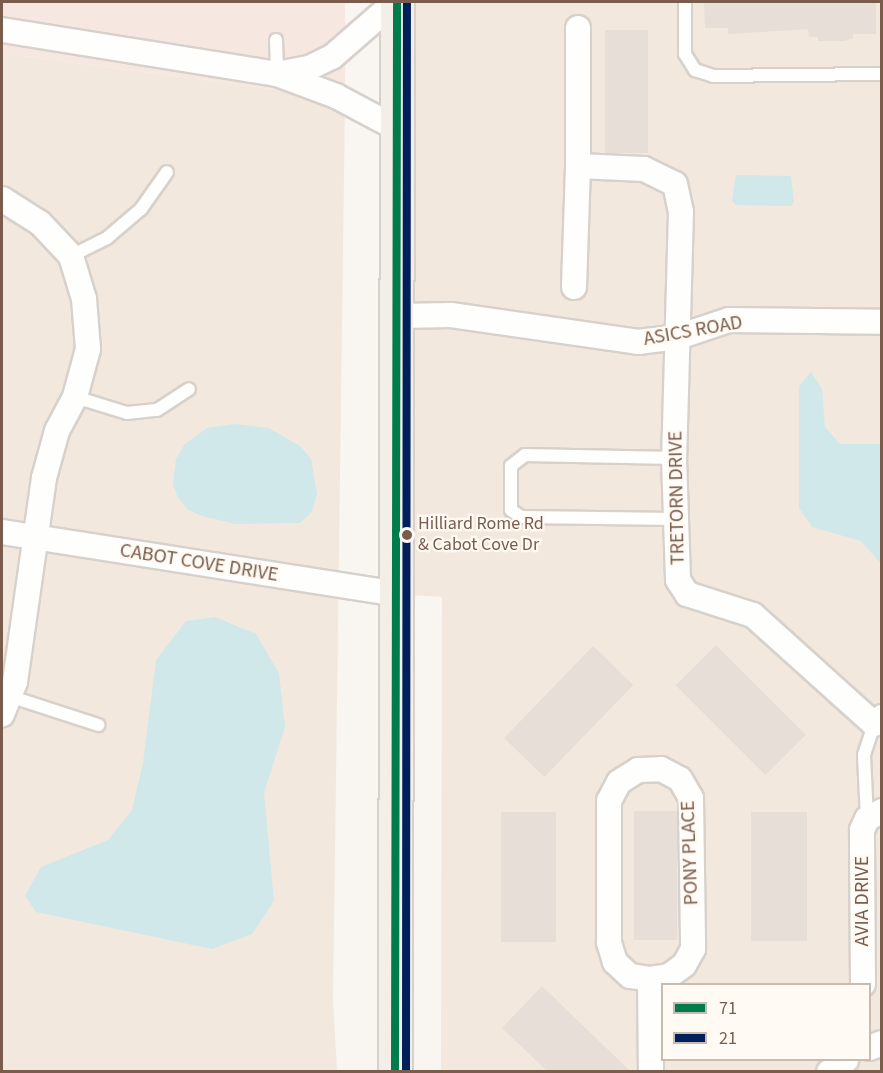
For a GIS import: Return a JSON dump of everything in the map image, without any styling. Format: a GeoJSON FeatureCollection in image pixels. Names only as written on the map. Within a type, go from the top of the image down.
{"type":"FeatureCollection","features":[{"type":"Feature","properties":{"kind":"main road"},"geometry":{"type":"LineString","coordinates":[[395,1071],[398,316],[396,2]]}},
{"type":"Feature","properties":{"kind":"street"},"geometry":{"type":"LineString","coordinates":[[277,74],[309,68],[332,57],[396,2]]}},
{"type":"Feature","properties":{"kind":"street"},"geometry":{"type":"LineString","coordinates":[[574,287],[578,166],[578,28]]}},
{"type":"Feature","properties":{"kind":"street"},"geometry":{"type":"LineString","coordinates":[[2,30],[277,74],[336,96],[396,128]]}},
{"type":"Feature","properties":{"kind":"street","name":"TRETORN DRIVE"},"geometry":{"type":"LineString","coordinates":[[578,166],[644,169],[675,184],[681,212],[674,458],[678,580],[687,594],[753,615],[878,721]]}},
{"type":"Feature","properties":{"kind":"street"},"geometry":{"type":"LineString","coordinates":[[2,199],[40,223],[71,256],[84,299],[88,349],[75,397],[57,431],[44,478],[39,538],[15,682],[5,705]]}},
{"type":"Feature","properties":{"kind":"street","name":"ASICS ROAD"},"geometry":{"type":"LineString","coordinates":[[398,316],[451,315],[638,342],[678,337],[729,320],[882,322]]}},
{"type":"Feature","properties":{"kind":"street","name":"CABOT COVE DRIVE"},"geometry":{"type":"LineString","coordinates":[[2,532],[396,594]]}},
{"type":"Feature","properties":{"kind":"street","name":"PONY PLACE"},"geometry":{"type":"LineString","coordinates":[[661,769],[680,779],[692,798],[693,949],[684,965],[669,976],[650,979],[630,976],[615,962],[609,942],[609,801],[620,782],[638,770],[661,769]]}},
{"type":"Feature","properties":{"kind":"street","name":"AVIA DRIVE"},"geometry":{"type":"LineString","coordinates":[[863,983],[862,830],[874,815]]}},
{"type":"Feature","properties":{"kind":"street"},"geometry":{"type":"LineString","coordinates":[[650,979],[651,1071]]}},
{"type":"Feature","properties":{"kind":"street"},"geometry":{"type":"LineString","coordinates":[[829,1071],[843,1061]]}},
{"type":"Feature","properties":{"kind":"lane"},"geometry":{"type":"LineString","coordinates":[[685,2],[685,54],[695,70],[713,76],[882,74]]}},
{"type":"Feature","properties":{"kind":"lane"},"geometry":{"type":"LineString","coordinates":[[276,40],[277,74]]}},
{"type":"Feature","properties":{"kind":"lane"},"geometry":{"type":"LineString","coordinates":[[71,256],[107,238],[132,216],[167,172]]}},
{"type":"Feature","properties":{"kind":"lane"},"geometry":{"type":"LineString","coordinates":[[75,397],[127,413],[158,410],[189,389]]}},
{"type":"Feature","properties":{"kind":"lane"},"geometry":{"type":"LineString","coordinates":[[674,458],[525,455],[511,466],[511,510],[521,517],[676,519]]}},
{"type":"Feature","properties":{"kind":"lane"},"geometry":{"type":"LineString","coordinates":[[5,705],[98,725]]}},
{"type":"Feature","properties":{"kind":"lane"},"geometry":{"type":"LineString","coordinates":[[874,815],[864,755],[878,721]]}},
{"type":"Feature","properties":{"kind":"shaded area"},"geometry":{"type":"Polygon","coordinates":[[[2,2],[345,2],[345,99],[2,53],[2,2]]]}},
{"type":"Feature","properties":{"kind":"shaded area"},"geometry":{"type":"Polygon","coordinates":[[[397,2],[881,2],[881,1071],[441,1071],[442,597],[396,594],[397,2]]]}},
{"type":"Feature","properties":{"kind":"shaded area"},"geometry":{"type":"Polygon","coordinates":[[[2,53],[345,99],[333,1001],[337,1071],[2,1072],[2,53]]]}},
{"type":"Feature","properties":{"kind":"water"},"geometry":{"type":"Polygon","coordinates":[[[736,175],[791,176],[794,201],[791,206],[736,205],[732,201],[736,175]]]}},
{"type":"Feature","properties":{"kind":"water"},"geometry":{"type":"Polygon","coordinates":[[[811,372],[822,389],[825,427],[840,444],[881,444],[881,564],[861,541],[812,527],[799,508],[799,386],[811,372]]]}},
{"type":"Feature","properties":{"kind":"water"},"geometry":{"type":"Polygon","coordinates":[[[235,424],[269,428],[300,446],[311,459],[317,494],[312,512],[300,523],[235,524],[188,510],[178,498],[173,484],[176,459],[185,444],[207,428],[235,424]]]}},
{"type":"Feature","properties":{"kind":"water"},"geometry":{"type":"Polygon","coordinates":[[[215,617],[256,634],[279,673],[285,727],[264,793],[274,901],[252,934],[212,949],[36,912],[25,896],[41,867],[108,840],[132,810],[143,763],[156,660],[186,621],[215,617]]]}},
{"type":"Feature","properties":{"kind":"building"},"geometry":{"type":"Polygon","coordinates":[[[704,2],[876,2],[876,34],[853,34],[853,38],[844,41],[818,41],[818,37],[809,37],[808,29],[728,34],[728,28],[705,28],[704,2]]]}},
{"type":"Feature","properties":{"kind":"building"},"geometry":{"type":"Polygon","coordinates":[[[605,30],[648,30],[648,153],[605,153],[605,30]]]}},
{"type":"Feature","properties":{"kind":"building"},"geometry":{"type":"Polygon","coordinates":[[[716,645],[806,735],[765,775],[676,685],[716,645]]]}},
{"type":"Feature","properties":{"kind":"building"},"geometry":{"type":"Polygon","coordinates":[[[593,646],[633,685],[544,777],[504,738],[593,646]]]}},
{"type":"Feature","properties":{"kind":"building"},"geometry":{"type":"Polygon","coordinates":[[[634,811],[677,811],[677,940],[634,940],[634,811]]]}},
{"type":"Feature","properties":{"kind":"building"},"geometry":{"type":"Polygon","coordinates":[[[501,812],[556,812],[556,942],[501,942],[501,812]]]}},
{"type":"Feature","properties":{"kind":"building"},"geometry":{"type":"Polygon","coordinates":[[[751,812],[807,812],[807,941],[751,941],[751,812]]]}},
{"type":"Feature","properties":{"kind":"building"},"geometry":{"type":"Polygon","coordinates":[[[542,986],[630,1071],[547,1071],[502,1028],[542,986]]]}},
{"type":"Feature","properties":{"kind":"transit line","name":"71"},"geometry":{"type":"LineString","coordinates":[[395,1072],[397,2]]}},
{"type":"Feature","properties":{"kind":"transit line","name":"21"},"geometry":{"type":"LineString","coordinates":[[406,1072],[407,2]]}},
{"type":"Feature","properties":{"kind":"place","name":"Hilliard Rome Rd & Cabot Cove Dr"},"geometry":{"type":"Point","coordinates":[407,535]}}]}
